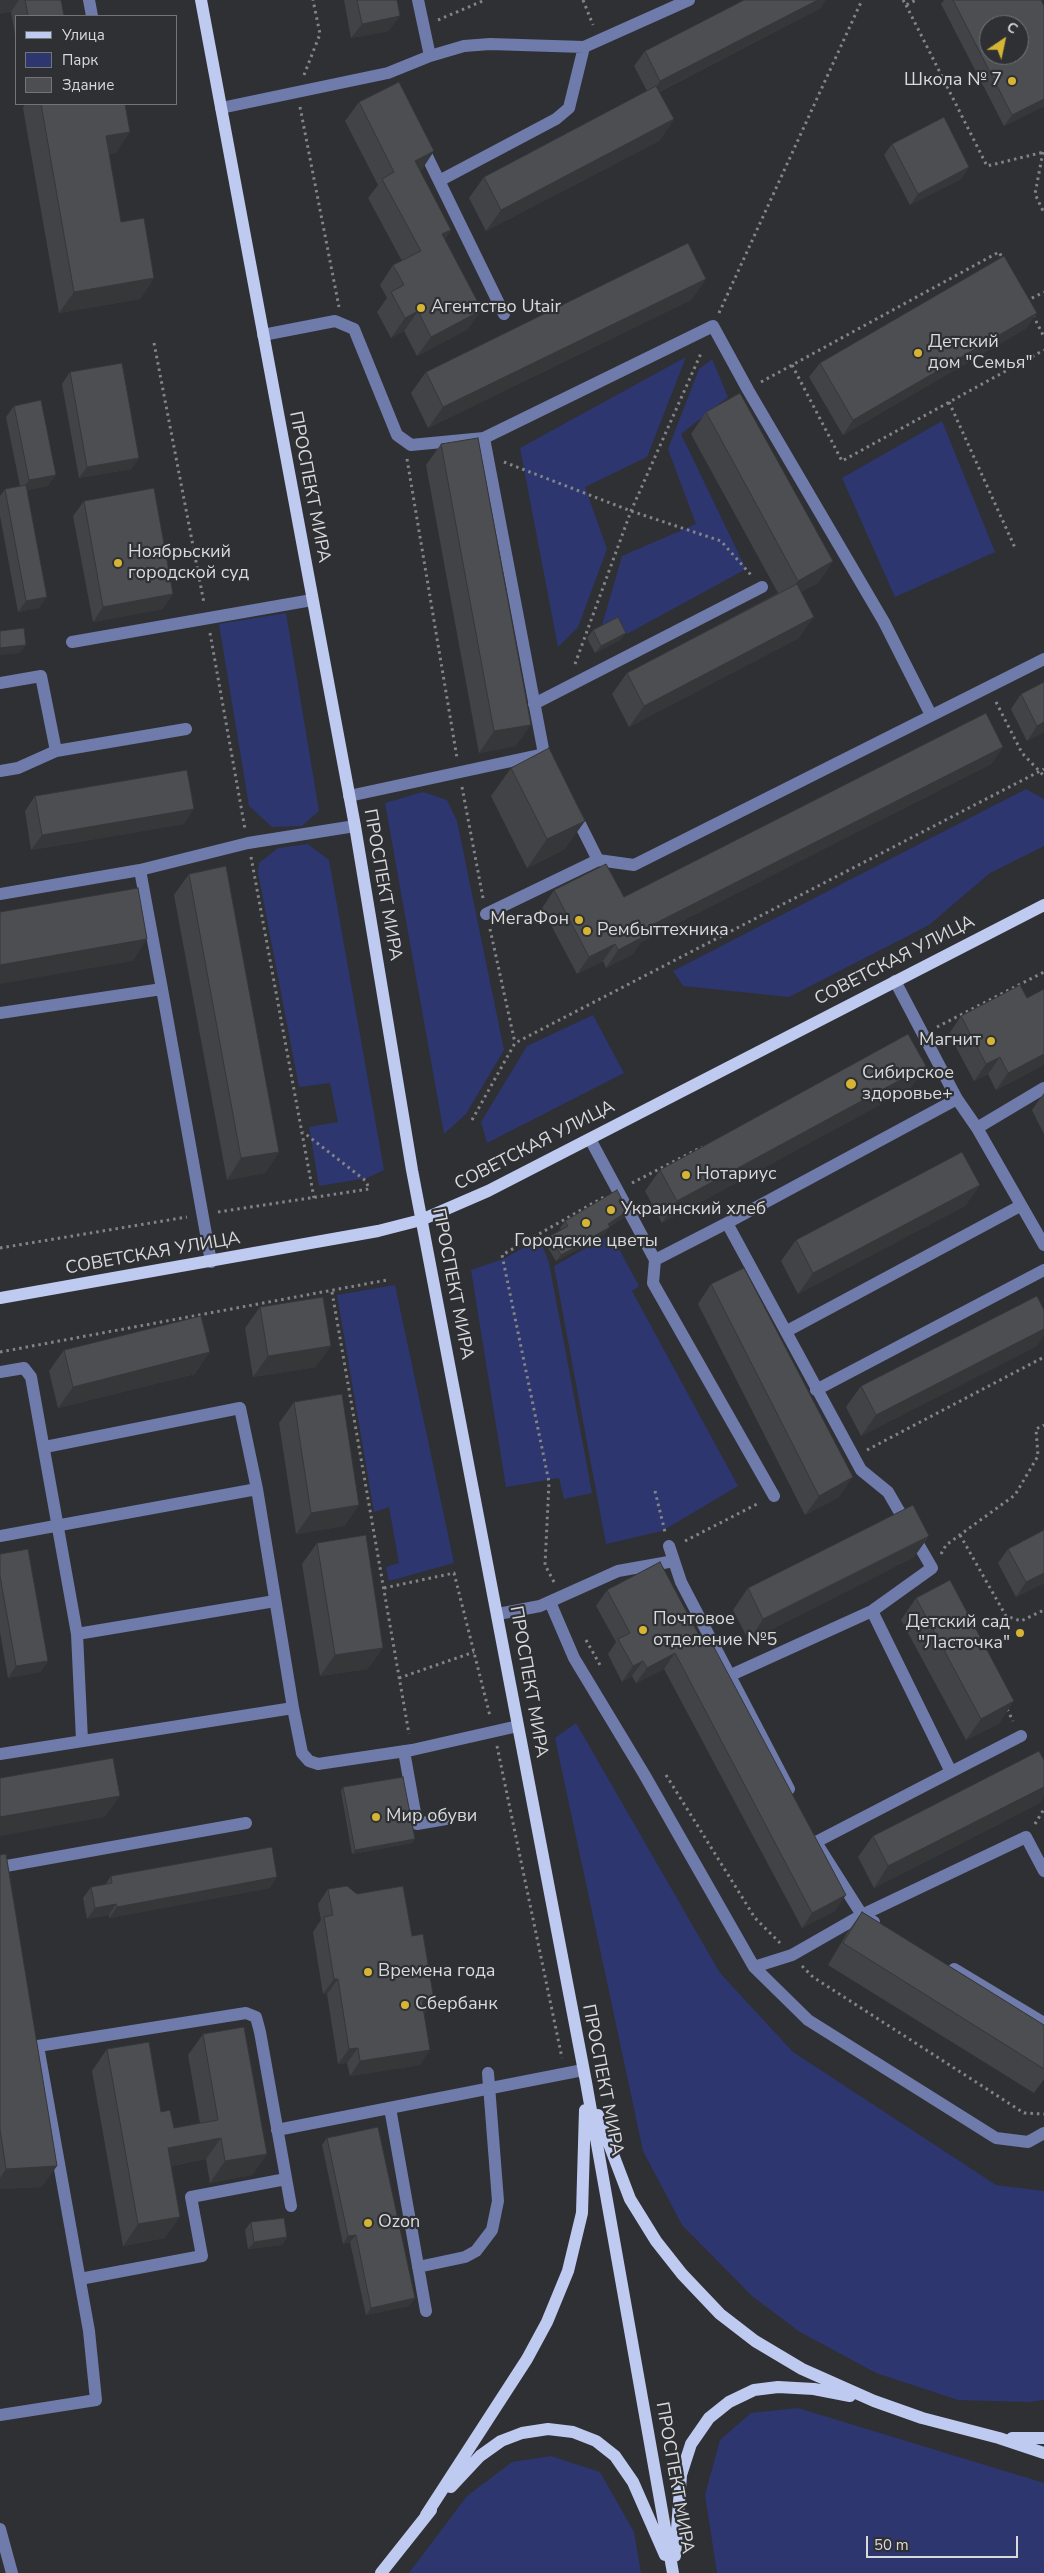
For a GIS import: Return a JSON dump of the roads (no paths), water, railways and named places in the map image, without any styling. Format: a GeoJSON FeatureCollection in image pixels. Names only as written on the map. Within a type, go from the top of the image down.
{"type":"FeatureCollection","features":[{"type":"Feature","properties":{"kind":"main road","name":"ПРОСПЕКТ МИРА"},"geometry":{"type":"LineString","coordinates":[[201,0],[355,826],[421,1220],[498,1614],[584,2076],[673,2573]]}},
{"type":"Feature","properties":{"kind":"main road","name":"СОВЕТСКАЯ УЛИЦА"},"geometry":{"type":"LineString","coordinates":[[0,1298],[211,1262],[378,1231],[421,1220],[488,1191],[1044,905]]}},
{"type":"Feature","properties":{"kind":"main road"},"geometry":{"type":"LineString","coordinates":[[584,2076],[630,2199],[656,2241],[682,2274],[720,2314],[755,2342],[802,2369],[874,2401],[922,2418],[999,2438],[1044,2453]]}},
{"type":"Feature","properties":{"kind":"main road"},"geometry":{"type":"LineString","coordinates":[[426,2515],[527,2359],[547,2322],[568,2271],[582,2213],[584,2076]]}},
{"type":"Feature","properties":{"kind":"main road"},"geometry":{"type":"LineString","coordinates":[[673,2573],[681,2475],[691,2444],[709,2418],[729,2402],[754,2390],[778,2387],[814,2389],[874,2401]]}},
{"type":"Feature","properties":{"kind":"main road"},"geometry":{"type":"LineString","coordinates":[[385,2568],[426,2515],[480,2456],[501,2441],[522,2433],[548,2429],[572,2432],[596,2441],[615,2456],[633,2482],[673,2573]]}},
{"type":"Feature","properties":{"kind":"main road"},"geometry":{"type":"LineString","coordinates":[[999,2438],[1044,2438]]}},
{"type":"Feature","properties":{"kind":"lane"},"geometry":{"type":"LineString","coordinates":[[89,0],[92,15]]}},
{"type":"Feature","properties":{"kind":"lane"},"geometry":{"type":"LineString","coordinates":[[418,0],[430,56]]}},
{"type":"Feature","properties":{"kind":"lane"},"geometry":{"type":"LineString","coordinates":[[221,108],[390,78],[430,56],[464,46],[490,44],[584,47],[689,0]]}},
{"type":"Feature","properties":{"kind":"lane"},"geometry":{"type":"LineString","coordinates":[[439,181],[556,119],[569,108],[584,47]]}},
{"type":"Feature","properties":{"kind":"lane"},"geometry":{"type":"LineString","coordinates":[[418,136],[504,314]]}},
{"type":"Feature","properties":{"kind":"lane"},"geometry":{"type":"LineString","coordinates":[[263,335],[335,321],[354,329],[397,435],[411,445],[484,438],[713,326],[748,390],[884,622],[931,716]]}},
{"type":"Feature","properties":{"kind":"lane"},"geometry":{"type":"LineString","coordinates":[[349,796],[459,773],[546,759],[484,438]]}},
{"type":"Feature","properties":{"kind":"lane"},"geometry":{"type":"LineString","coordinates":[[534,704],[762,587]]}},
{"type":"Feature","properties":{"kind":"lane"},"geometry":{"type":"LineString","coordinates":[[72,642],[312,600]]}},
{"type":"Feature","properties":{"kind":"lane"},"geometry":{"type":"LineString","coordinates":[[486,914],[598,860],[634,865],[1044,659]]}},
{"type":"Feature","properties":{"kind":"lane"},"geometry":{"type":"LineString","coordinates":[[0,683],[41,676],[56,751]]}},
{"type":"Feature","properties":{"kind":"lane"},"geometry":{"type":"LineString","coordinates":[[0,770],[18,768],[56,751],[186,729]]}},
{"type":"Feature","properties":{"kind":"lane"},"geometry":{"type":"LineString","coordinates":[[566,798],[598,860]]}},
{"type":"Feature","properties":{"kind":"lane"},"geometry":{"type":"LineString","coordinates":[[0,894],[140,870],[248,843],[355,826]]}},
{"type":"Feature","properties":{"kind":"lane"},"geometry":{"type":"LineString","coordinates":[[140,870],[211,1262]]}},
{"type":"Feature","properties":{"kind":"lane"},"geometry":{"type":"LineString","coordinates":[[895,981],[957,1100],[977,1128],[1044,1245]]}},
{"type":"Feature","properties":{"kind":"lane"},"geometry":{"type":"LineString","coordinates":[[0,1014],[162,989]]}},
{"type":"Feature","properties":{"kind":"lane"},"geometry":{"type":"LineString","coordinates":[[977,1128],[1044,1088]]}},
{"type":"Feature","properties":{"kind":"lane"},"geometry":{"type":"LineString","coordinates":[[655,1260],[957,1100]]}},
{"type":"Feature","properties":{"kind":"lane"},"geometry":{"type":"LineString","coordinates":[[590,1139],[655,1260],[653,1283],[774,1496]]}},
{"type":"Feature","properties":{"kind":"lane"},"geometry":{"type":"LineString","coordinates":[[787,1331],[1020,1206]]}},
{"type":"Feature","properties":{"kind":"lane"},"geometry":{"type":"LineString","coordinates":[[727,1223],[861,1470],[888,1492],[932,1568],[872,1610],[731,1675]]}},
{"type":"Feature","properties":{"kind":"lane"},"geometry":{"type":"LineString","coordinates":[[816,1390],[1044,1270]]}},
{"type":"Feature","properties":{"kind":"lane"},"geometry":{"type":"LineString","coordinates":[[0,1372],[24,1368],[31,1377],[77,1634],[82,1740]]}},
{"type":"Feature","properties":{"kind":"lane"},"geometry":{"type":"LineString","coordinates":[[45,1447],[240,1408],[257,1489],[293,1708],[302,1753],[310,1761],[318,1764],[408,1751],[518,1726]]}},
{"type":"Feature","properties":{"kind":"lane"},"geometry":{"type":"LineString","coordinates":[[0,1536],[257,1489]]}},
{"type":"Feature","properties":{"kind":"lane"},"geometry":{"type":"LineString","coordinates":[[669,1546],[680,1582],[731,1675],[794,1798]]}},
{"type":"Feature","properties":{"kind":"lane"},"geometry":{"type":"LineString","coordinates":[[498,1614],[540,1606],[618,1571],[674,1561]]}},
{"type":"Feature","properties":{"kind":"lane"},"geometry":{"type":"LineString","coordinates":[[77,1634],[275,1601]]}},
{"type":"Feature","properties":{"kind":"lane"},"geometry":{"type":"LineString","coordinates":[[550,1602],[574,1658],[644,1774],[754,1967],[808,2020],[996,2138],[1028,2142],[1044,2133]]}},
{"type":"Feature","properties":{"kind":"lane"},"geometry":{"type":"LineString","coordinates":[[872,1610],[951,1772]]}},
{"type":"Feature","properties":{"kind":"lane"},"geometry":{"type":"LineString","coordinates":[[0,1754],[293,1708]]}},
{"type":"Feature","properties":{"kind":"lane"},"geometry":{"type":"LineString","coordinates":[[887,1930],[862,1915],[814,1838],[1021,1736]]}},
{"type":"Feature","properties":{"kind":"lane"},"geometry":{"type":"LineString","coordinates":[[408,1751],[417,1824],[446,1819]]}},
{"type":"Feature","properties":{"kind":"lane"},"geometry":{"type":"LineString","coordinates":[[0,1867],[246,1823]]}},
{"type":"Feature","properties":{"kind":"lane"},"geometry":{"type":"LineString","coordinates":[[754,1967],[792,1956],[862,1915],[1026,1837],[1044,1871]]}},
{"type":"Feature","properties":{"kind":"lane"},"geometry":{"type":"LineString","coordinates":[[945,1964],[1044,2023]]}},
{"type":"Feature","properties":{"kind":"lane"},"geometry":{"type":"LineString","coordinates":[[0,2415],[96,2400],[89,2331],[38,2046],[246,2014],[256,2018],[291,2206]]}},
{"type":"Feature","properties":{"kind":"lane"},"geometry":{"type":"LineString","coordinates":[[418,2267],[465,2257],[476,2251],[492,2230],[498,2201],[488,2073]]}},
{"type":"Feature","properties":{"kind":"lane"},"geometry":{"type":"LineString","coordinates":[[277,2130],[490,2087],[565,2074],[584,2076]]}},
{"type":"Feature","properties":{"kind":"lane"},"geometry":{"type":"LineString","coordinates":[[390,2108],[426,2312]]}},
{"type":"Feature","properties":{"kind":"lane"},"geometry":{"type":"LineString","coordinates":[[80,2279],[202,2256],[191,2197],[286,2179]]}},
{"type":"Feature","properties":{"kind":"lane"},"geometry":{"type":"LineString","coordinates":[[0,2529],[12,2573]]}},
{"type":"Feature","properties":{"kind":"lane"},"geometry":{"type":"LineString","coordinates":[[374,2573],[385,2568]]}},
{"type":"Feature","properties":{"kind":"place","name":"Школа № 7"},"geometry":{"type":"Point","coordinates":[1012,81]}},
{"type":"Feature","properties":{"kind":"place","name":"Агентство Utair"},"geometry":{"type":"Point","coordinates":[421,308]}},
{"type":"Feature","properties":{"kind":"place","name":"Детский дом \"Семья\""},"geometry":{"type":"Point","coordinates":[918,353]}},
{"type":"Feature","properties":{"kind":"place","name":"Ноябрьский городской суд"},"geometry":{"type":"Point","coordinates":[118,563]}},
{"type":"Feature","properties":{"kind":"place","name":"МегаФон"},"geometry":{"type":"Point","coordinates":[579,920]}},
{"type":"Feature","properties":{"kind":"place","name":"Рембыттехника"},"geometry":{"type":"Point","coordinates":[587,931]}},
{"type":"Feature","properties":{"kind":"place","name":"Магнит"},"geometry":{"type":"Point","coordinates":[991,1041]}},
{"type":"Feature","properties":{"kind":"place","name":"Сибирское здоровье+"},"geometry":{"type":"Point","coordinates":[851,1084]}},
{"type":"Feature","properties":{"kind":"place","name":"Нотариус"},"geometry":{"type":"Point","coordinates":[686,1175]}},
{"type":"Feature","properties":{"kind":"place","name":"Украинский хлеб"},"geometry":{"type":"Point","coordinates":[611,1210]}},
{"type":"Feature","properties":{"kind":"place","name":"Городские цветы"},"geometry":{"type":"Point","coordinates":[586,1223]}},
{"type":"Feature","properties":{"kind":"place","name":"Почтовое отделение №5"},"geometry":{"type":"Point","coordinates":[643,1630]}},
{"type":"Feature","properties":{"kind":"place","name":"Детский сад \"Ласточка\""},"geometry":{"type":"Point","coordinates":[1020,1633]}},
{"type":"Feature","properties":{"kind":"place","name":"Мир обуви"},"geometry":{"type":"Point","coordinates":[376,1817]}},
{"type":"Feature","properties":{"kind":"place","name":"Времена года"},"geometry":{"type":"Point","coordinates":[368,1972]}},
{"type":"Feature","properties":{"kind":"place","name":"Сбербанк"},"geometry":{"type":"Point","coordinates":[405,2005]}},
{"type":"Feature","properties":{"kind":"place","name":"Ozon"},"geometry":{"type":"Point","coordinates":[368,2223]}}]}
